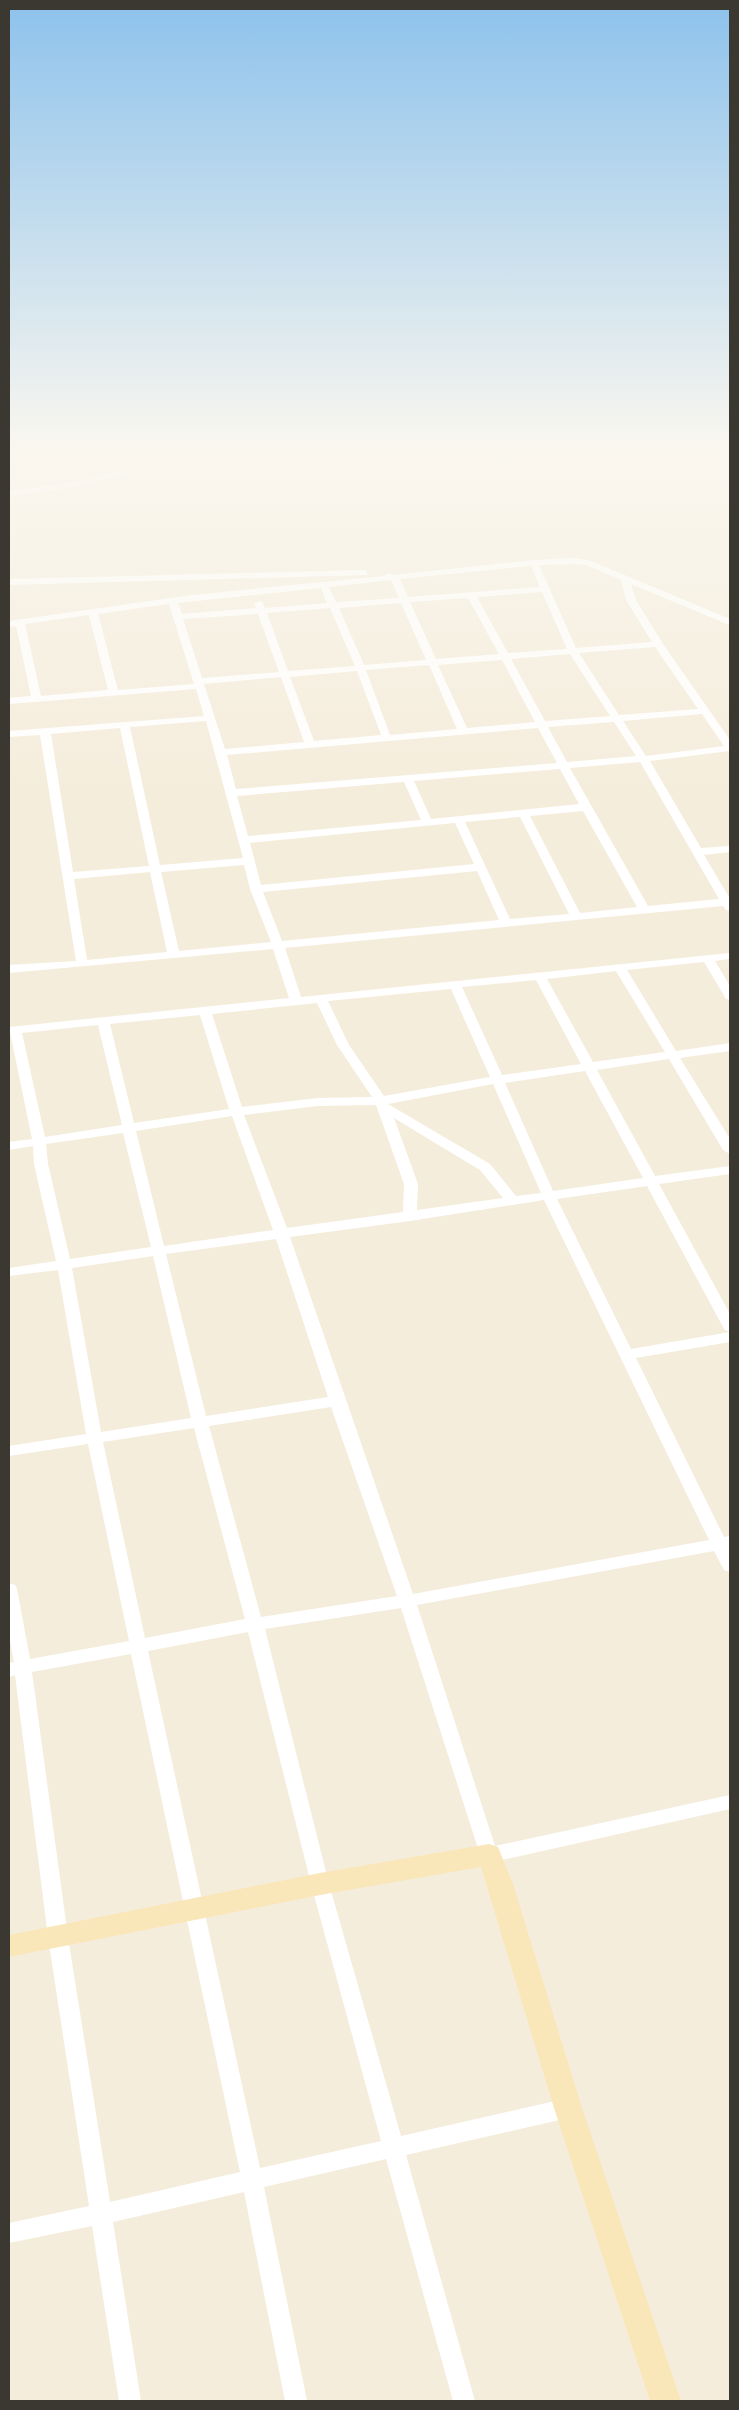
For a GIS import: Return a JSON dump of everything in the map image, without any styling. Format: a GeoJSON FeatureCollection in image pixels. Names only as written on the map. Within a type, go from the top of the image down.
{"type":"FeatureCollection","features":[{"type":"Feature","properties":{"kind":"street"},"geometry":{"type":"LineString","coordinates":[[9,624],[173,601],[530,563]]}},
{"type":"Feature","properties":{"kind":"street"},"geometry":{"type":"LineString","coordinates":[[9,969],[82,964],[644,910],[728,906],[643,759],[572,650],[558,622],[547,589],[534,563]]}},
{"type":"Feature","properties":{"kind":"street"},"geometry":{"type":"LineString","coordinates":[[587,563],[730,622]]}},
{"type":"Feature","properties":{"kind":"street"},"geometry":{"type":"LineString","coordinates":[[9,582],[367,573],[395,579]]}},
{"type":"Feature","properties":{"kind":"street"},"geometry":{"type":"LineString","coordinates":[[231,793],[643,759],[730,748],[658,644],[631,600],[625,578]]}},
{"type":"Feature","properties":{"kind":"street"},"geometry":{"type":"LineString","coordinates":[[395,579],[464,731]]}},
{"type":"Feature","properties":{"kind":"street"},"geometry":{"type":"LineString","coordinates":[[324,586],[360,667],[387,739]]}},
{"type":"Feature","properties":{"kind":"street"},"geometry":{"type":"LineString","coordinates":[[178,617],[547,589]]}},
{"type":"Feature","properties":{"kind":"street"},"geometry":{"type":"LineString","coordinates":[[252,592],[262,610],[310,745]]}},
{"type":"Feature","properties":{"kind":"street"},"geometry":{"type":"LineString","coordinates":[[472,596],[644,910]]}},
{"type":"Feature","properties":{"kind":"street"},"geometry":{"type":"LineString","coordinates":[[173,601],[221,752],[256,889],[278,945],[296,1001]]}},
{"type":"Feature","properties":{"kind":"street"},"geometry":{"type":"LineString","coordinates":[[93,612],[114,693]]}},
{"type":"Feature","properties":{"kind":"street"},"geometry":{"type":"LineString","coordinates":[[20,622],[37,699]]}},
{"type":"Feature","properties":{"kind":"street"},"geometry":{"type":"LineString","coordinates":[[9,701],[114,693],[360,667],[658,644]]}},
{"type":"Feature","properties":{"kind":"street"},"geometry":{"type":"LineString","coordinates":[[221,752],[704,710]]}},
{"type":"Feature","properties":{"kind":"street"},"geometry":{"type":"LineString","coordinates":[[9,734],[211,718]]}},
{"type":"Feature","properties":{"kind":"street"},"geometry":{"type":"LineString","coordinates":[[124,725],[174,955]]}},
{"type":"Feature","properties":{"kind":"street"},"geometry":{"type":"LineString","coordinates":[[45,732],[82,964]]}},
{"type":"Feature","properties":{"kind":"street"},"geometry":{"type":"LineString","coordinates":[[407,778],[428,823]]}},
{"type":"Feature","properties":{"kind":"street"},"geometry":{"type":"LineString","coordinates":[[242,840],[586,807]]}},
{"type":"Feature","properties":{"kind":"street"},"geometry":{"type":"LineString","coordinates":[[524,814],[577,917]]}},
{"type":"Feature","properties":{"kind":"street"},"geometry":{"type":"LineString","coordinates":[[459,820],[506,923]]}},
{"type":"Feature","properties":{"kind":"street"},"geometry":{"type":"LineString","coordinates":[[696,852],[730,849]]}},
{"type":"Feature","properties":{"kind":"street"},"geometry":{"type":"LineString","coordinates":[[67,876],[248,860]]}},
{"type":"Feature","properties":{"kind":"street"},"geometry":{"type":"LineString","coordinates":[[256,889],[480,867]]}},
{"type":"Feature","properties":{"kind":"street"},"geometry":{"type":"LineString","coordinates":[[296,2401],[252,2180],[94,1438],[64,1264],[41,1164],[39,1141],[12,1031],[730,956]]}},
{"type":"Feature","properties":{"kind":"street"},"geometry":{"type":"LineString","coordinates":[[707,958],[730,996]]}},
{"type":"Feature","properties":{"kind":"street"},"geometry":{"type":"LineString","coordinates":[[620,968],[730,1150]]}},
{"type":"Feature","properties":{"kind":"street"},"geometry":{"type":"LineString","coordinates":[[540,976],[730,1327]]}},
{"type":"Feature","properties":{"kind":"street"},"geometry":{"type":"LineString","coordinates":[[456,984],[496,1080],[549,1196],[725,1543],[730,1566]]}},
{"type":"Feature","properties":{"kind":"street"},"geometry":{"type":"LineString","coordinates":[[322,998],[343,1045],[382,1105],[411,1184],[410,1217]]}},
{"type":"Feature","properties":{"kind":"street"},"geometry":{"type":"LineString","coordinates":[[205,1010],[237,1113],[294,1267],[337,1401],[407,1601],[500,1884],[568,2108],[666,2401]]}},
{"type":"Feature","properties":{"kind":"street"},"geometry":{"type":"LineString","coordinates":[[103,1021],[200,1422],[255,1624],[320,1884],[464,2401]]}},
{"type":"Feature","properties":{"kind":"street"},"geometry":{"type":"LineString","coordinates":[[9,1146],[318,1102],[382,1105],[496,1080],[730,1047]]}},
{"type":"Feature","properties":{"kind":"street"},"geometry":{"type":"LineString","coordinates":[[382,1105],[484,1168],[512,1201]]}},
{"type":"Feature","properties":{"kind":"street"},"geometry":{"type":"LineString","coordinates":[[9,1272],[159,1249],[280,1232],[410,1217],[730,1170]]}},
{"type":"Feature","properties":{"kind":"street"},"geometry":{"type":"LineString","coordinates":[[628,1354],[730,1337]]}},
{"type":"Feature","properties":{"kind":"street"},"geometry":{"type":"LineString","coordinates":[[9,1451],[337,1401]]}},
{"type":"Feature","properties":{"kind":"street"},"geometry":{"type":"LineString","coordinates":[[16,1668],[255,1624],[407,1601],[725,1543]]}},
{"type":"Feature","properties":{"kind":"street"},"geometry":{"type":"LineString","coordinates":[[9,1589],[16,1668],[130,2401]]}},
{"type":"Feature","properties":{"kind":"street"},"geometry":{"type":"LineString","coordinates":[[9,1946],[193,1908],[489,1855],[730,1802]]}},
{"type":"Feature","properties":{"kind":"street"},"geometry":{"type":"LineString","coordinates":[[9,2232],[101,2214],[568,2108]]}}]}
